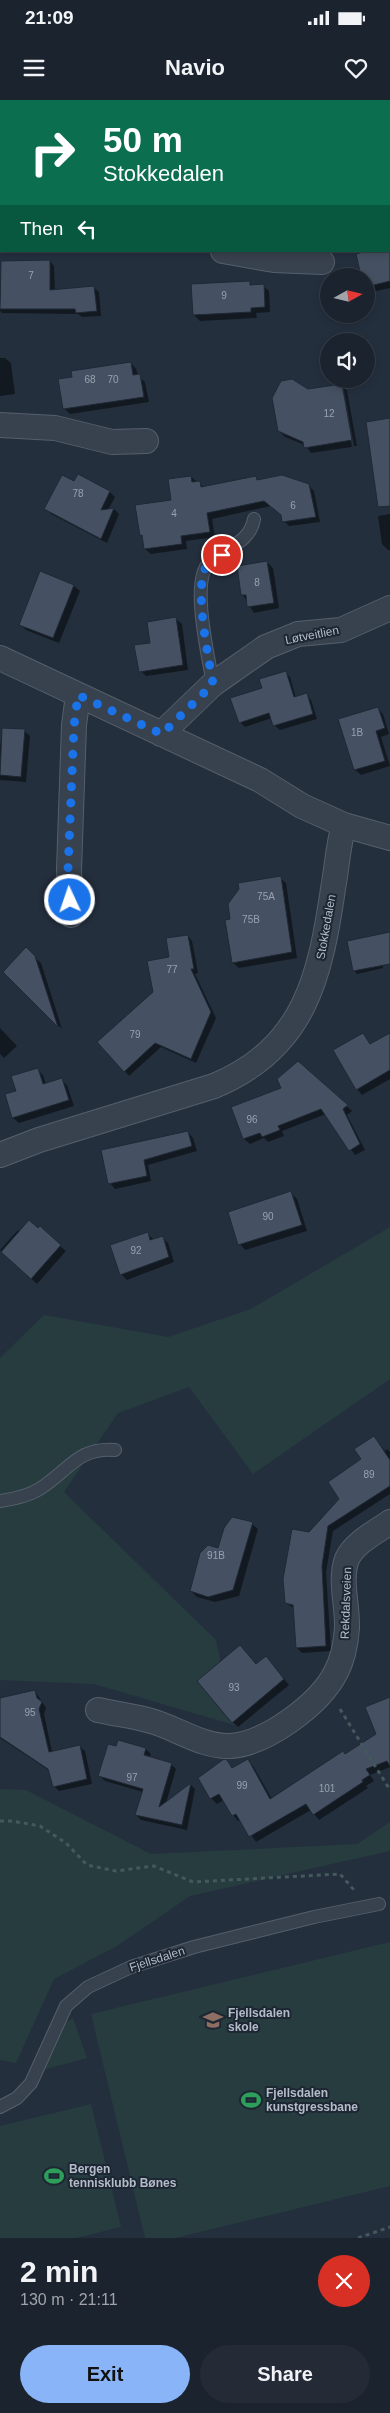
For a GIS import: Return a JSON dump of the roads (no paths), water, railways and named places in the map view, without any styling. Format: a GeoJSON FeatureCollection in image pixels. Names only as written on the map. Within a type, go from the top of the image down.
{"type":"FeatureCollection","features":[{"type":"Feature","properties":{"kind":"street"},"geometry":{"type":"LineString","coordinates":[[229,252],[274,260],[322,262]]}},
{"type":"Feature","properties":{"kind":"street"},"geometry":{"type":"LineString","coordinates":[[0,425],[55,428],[112,442],[146,441]]}},
{"type":"Feature","properties":{"kind":"street","name":"Løtveitlien"},"geometry":{"type":"LineString","coordinates":[[162,734],[213,684],[266,647],[285,638],[341,630],[390,608]]}},
{"type":"Feature","properties":{"kind":"street"},"geometry":{"type":"LineString","coordinates":[[0,658],[260,780],[302,806],[344,825],[390,838]]}},
{"type":"Feature","properties":{"kind":"street"},"geometry":{"type":"LineString","coordinates":[[71,915],[68,870],[74,717],[78,695]]}},
{"type":"Feature","properties":{"kind":"street","name":"Stokkedalen"},"geometry":{"type":"LineString","coordinates":[[0,1155],[48,1137],[214,1086],[237,1076],[267,1056],[292,1027],[320,964],[344,825]]}},
{"type":"Feature","properties":{"kind":"street","name":"Rekdalsveien"},"geometry":{"type":"LineString","coordinates":[[98,1710],[152,1721],[204,1742],[230,1746],[258,1740],[290,1720],[319,1697],[337,1671],[343,1653],[347,1628],[344,1580],[347,1559],[359,1544],[390,1522]]}},
{"type":"Feature","properties":{"kind":"lane"},"geometry":{"type":"LineString","coordinates":[[213,684],[202,608],[201,580],[208,564],[248,536],[254,519]]}},
{"type":"Feature","properties":{"kind":"lane"},"geometry":{"type":"LineString","coordinates":[[0,1501],[30,1494],[41,1488],[74,1460],[89,1452],[100,1449],[115,1450]]}},
{"type":"Feature","properties":{"kind":"lane","name":"Fjellsdalen"},"geometry":{"type":"LineString","coordinates":[[0,2107],[17,2098],[31,2082],[66,2006],[88,1986],[131,1967],[194,1947],[314,1917],[379,1904]]}},
{"type":"Feature","properties":{"kind":"place","name":"Fjellsdalen skole"},"geometry":{"type":"Point","coordinates":[213,2020]}},
{"type":"Feature","properties":{"kind":"place","name":"Fjellsdalen kunstgressbane"},"geometry":{"type":"Point","coordinates":[251,2100]}},
{"type":"Feature","properties":{"kind":"place","name":"Bergen tennisklubb Bønes"},"geometry":{"type":"Point","coordinates":[54,2176]}}]}
